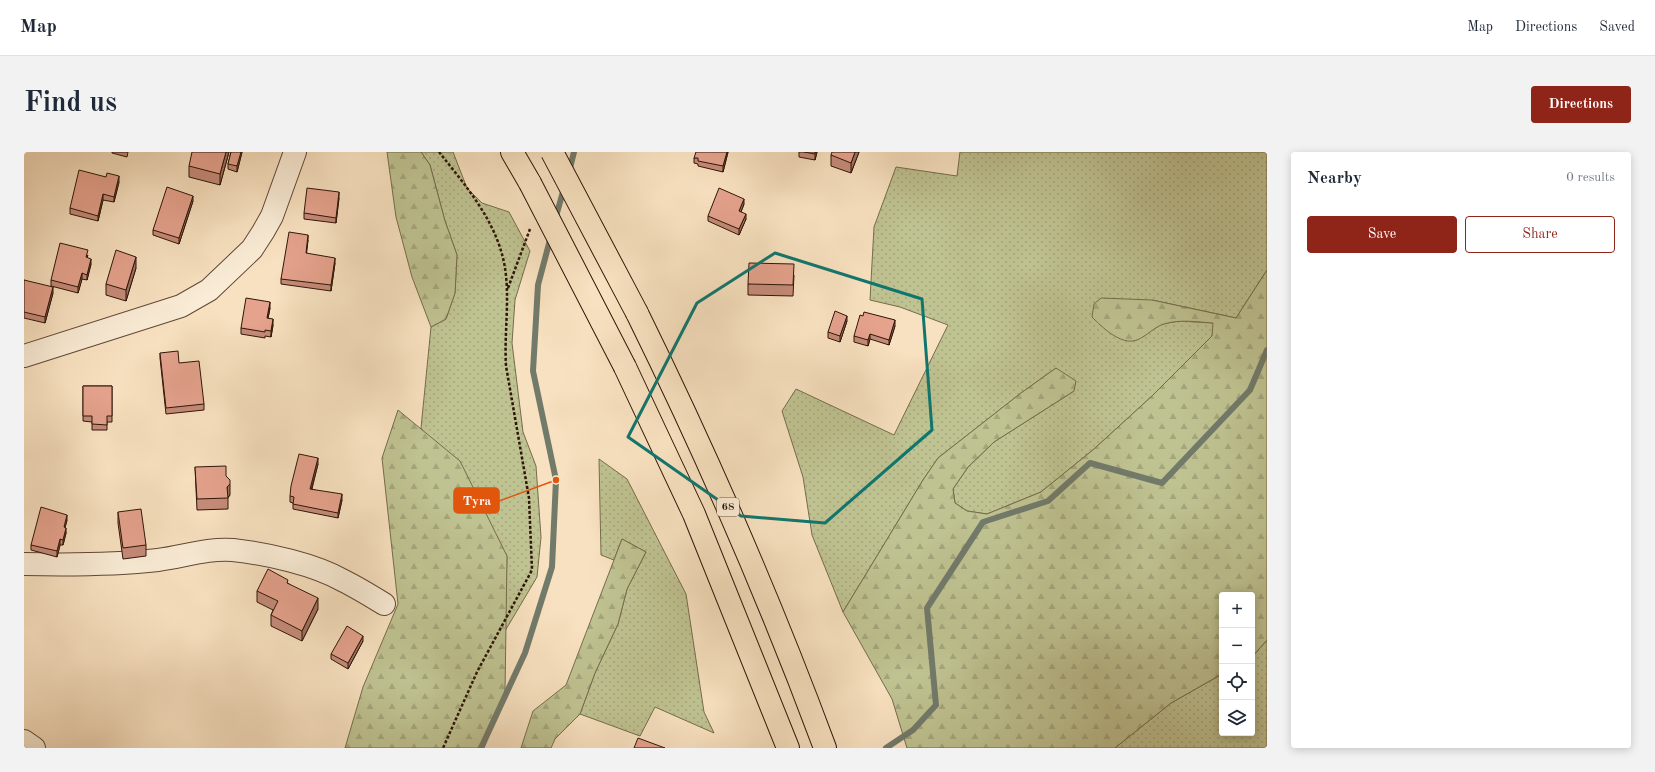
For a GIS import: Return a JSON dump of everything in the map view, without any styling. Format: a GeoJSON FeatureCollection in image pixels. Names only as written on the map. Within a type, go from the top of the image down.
{"type":"FeatureCollection","features":[{"type":"Feature","properties":{"kind":"highway"},"geometry":{"type":"LineString","coordinates":[[512,152],[530,183],[625,366],[694,514],[788,748]]}},
{"type":"Feature","properties":{"kind":"highway","name":"68"},"geometry":{"type":"LineString","coordinates":[[552,152],[636,313],[725,500],[804,691],[825,748]]}},
{"type":"Feature","properties":{"kind":"street"},"geometry":{"type":"LineString","coordinates":[[24,356],[181,306],[209,290],[252,249],[263,232],[272,216],[295,152]]}},
{"type":"Feature","properties":{"kind":"street"},"geometry":{"type":"LineString","coordinates":[[24,564],[114,564],[161,560],[199,551],[232,550],[271,556],[306,566],[343,580],[384,604]]}},
{"type":"Feature","properties":{"kind":"street"},"geometry":{"type":"LineString","coordinates":[[24,741],[34,748]]}},
{"type":"Feature","properties":{"kind":"path"},"geometry":{"type":"LineString","coordinates":[[439,152],[484,213],[500,248],[505,267],[507,290],[505,343],[506,366],[528,498],[532,570],[477,672],[443,748]]}},
{"type":"Feature","properties":{"kind":"highlighted area"},"geometry":{"type":"Polygon","coordinates":[[[775,253],[922,299],[932,430],[825,523],[741,516],[628,437],[697,303],[775,253]]]}},
{"type":"Feature","properties":{"kind":"green space"},"geometry":{"type":"Polygon","coordinates":[[[387,152],[421,152],[430,165],[445,221],[457,255],[455,293],[446,319],[431,327],[412,277],[396,217],[387,152]]]}},
{"type":"Feature","properties":{"kind":"green space"},"geometry":{"type":"Polygon","coordinates":[[[421,152],[453,152],[467,188],[482,203],[509,212],[530,251],[515,300],[512,343],[523,432],[536,466],[541,537],[537,577],[505,631],[507,556],[421,428],[431,327],[446,319],[455,293],[457,255],[445,221],[430,165],[421,152]]]}},
{"type":"Feature","properties":{"kind":"green space"},"geometry":{"type":"Polygon","coordinates":[[[960,152],[1267,152],[1267,270],[1236,318],[1152,300],[1136,340],[1162,324],[1179,321],[1214,323],[1212,336],[1152,396],[1094,449],[1041,492],[987,514],[967,511],[955,503],[953,489],[968,467],[994,442],[1074,391],[1056,368],[1021,393],[938,458],[923,480],[843,612],[812,535],[803,477],[782,411],[796,389],[894,435],[948,325],[900,307],[870,300],[874,227],[896,167],[957,176],[960,152]]]}},
{"type":"Feature","properties":{"kind":"green space"},"geometry":{"type":"Polygon","coordinates":[[[1267,270],[1267,640],[1255,654],[1255,592],[1219,592],[1219,676],[1171,703],[1115,748],[907,748],[892,699],[843,612],[923,480],[938,458],[1021,393],[1056,368],[1076,381],[1074,391],[994,442],[968,467],[953,489],[955,503],[967,511],[987,514],[1041,492],[1094,449],[1152,396],[1212,336],[1213,323],[1182,321],[1160,325],[1137,340],[1131,341],[1118,338],[1101,326],[1092,317],[1094,304],[1101,298],[1152,300],[1236,318],[1267,270]]]}},
{"type":"Feature","properties":{"kind":"green space"},"geometry":{"type":"Polygon","coordinates":[[[398,410],[460,461],[507,556],[505,692],[484,748],[345,748],[363,687],[398,604],[382,458],[398,410]]]}},
{"type":"Feature","properties":{"kind":"green space"},"geometry":{"type":"Polygon","coordinates":[[[599,459],[627,479],[686,594],[704,712],[714,733],[655,707],[640,736],[580,714],[595,673],[618,624],[627,589],[646,552],[622,539],[614,560],[601,555],[599,459]]]}},
{"type":"Feature","properties":{"kind":"green space"},"geometry":{"type":"Polygon","coordinates":[[[622,539],[646,552],[627,589],[618,624],[595,673],[580,714],[555,739],[551,748],[521,748],[533,711],[566,685],[622,539]]]}},
{"type":"Feature","properties":{"kind":"green space"},"geometry":{"type":"Polygon","coordinates":[[[1267,640],[1267,748],[1115,748],[1171,703],[1219,676],[1219,736],[1255,736],[1255,654],[1267,640]]]}},
{"type":"Feature","properties":{"kind":"building"},"geometry":{"type":"Polygon","coordinates":[[[192,152],[226,152],[220,174],[189,166],[192,152]]]}},
{"type":"Feature","properties":{"kind":"building"},"geometry":{"type":"Polygon","coordinates":[[[231,152],[241,152],[237,166],[228,164],[231,152]]]}},
{"type":"Feature","properties":{"kind":"building"},"geometry":{"type":"Polygon","coordinates":[[[696,152],[727,152],[723,166],[698,161],[698,158],[694,158],[696,152]]]}},
{"type":"Feature","properties":{"kind":"building"},"geometry":{"type":"Polygon","coordinates":[[[804,152],[815,152],[815,154],[804,152]]]}},
{"type":"Feature","properties":{"kind":"building"},"geometry":{"type":"Polygon","coordinates":[[[832,152],[855,152],[851,163],[831,155],[832,152]]]}},
{"type":"Feature","properties":{"kind":"building"},"geometry":{"type":"Polygon","coordinates":[[[79,170],[106,177],[107,173],[119,176],[114,197],[103,194],[98,216],[70,208],[79,170]]]}},
{"type":"Feature","properties":{"kind":"building"},"geometry":{"type":"Polygon","coordinates":[[[167,187],[193,196],[179,238],[153,230],[167,187]]]}},
{"type":"Feature","properties":{"kind":"building"},"geometry":{"type":"Polygon","coordinates":[[[307,188],[339,192],[336,218],[304,213],[307,188]]]}},
{"type":"Feature","properties":{"kind":"building"},"geometry":{"type":"Polygon","coordinates":[[[719,188],[744,199],[739,211],[746,214],[739,229],[708,216],[719,188]]]}},
{"type":"Feature","properties":{"kind":"building"},"geometry":{"type":"Polygon","coordinates":[[[289,232],[308,235],[306,253],[335,258],[331,285],[281,279],[289,232]]]}},
{"type":"Feature","properties":{"kind":"building"},"geometry":{"type":"Polygon","coordinates":[[[60,243],[88,250],[86,257],[91,259],[87,275],[82,273],[78,287],[51,280],[60,243]]]}},
{"type":"Feature","properties":{"kind":"building"},"geometry":{"type":"Polygon","coordinates":[[[116,250],[136,257],[126,290],[106,284],[116,250]]]}},
{"type":"Feature","properties":{"kind":"building"},"geometry":{"type":"Polygon","coordinates":[[[749,263],[794,264],[793,285],[748,284],[749,263]]]}},
{"type":"Feature","properties":{"kind":"building"},"geometry":{"type":"Polygon","coordinates":[[[24,280],[53,287],[45,317],[24,312],[24,280]]]}},
{"type":"Feature","properties":{"kind":"building"},"geometry":{"type":"Polygon","coordinates":[[[246,298],[270,302],[267,318],[273,319],[271,331],[265,330],[265,332],[241,328],[246,298]]]}},
{"type":"Feature","properties":{"kind":"building"},"geometry":{"type":"Polygon","coordinates":[[[835,311],[847,316],[840,336],[828,332],[835,311]]]}},
{"type":"Feature","properties":{"kind":"building"},"geometry":{"type":"Polygon","coordinates":[[[864,312],[895,320],[889,340],[870,334],[868,340],[854,336],[860,315],[863,316],[864,312]]]}},
{"type":"Feature","properties":{"kind":"building"},"geometry":{"type":"Polygon","coordinates":[[[178,351],[179,363],[199,361],[204,404],[166,408],[160,353],[178,351]]]}},
{"type":"Feature","properties":{"kind":"building"},"geometry":{"type":"Polygon","coordinates":[[[83,386],[112,386],[112,416],[107,416],[107,425],[92,424],[92,416],[83,416],[83,386]]]}},
{"type":"Feature","properties":{"kind":"building"},"geometry":{"type":"Polygon","coordinates":[[[299,454],[318,458],[310,489],[342,494],[338,513],[293,504],[294,497],[290,496],[291,486],[299,454]]]}},
{"type":"Feature","properties":{"kind":"building"},"geometry":{"type":"Polygon","coordinates":[[[226,466],[226,476],[230,480],[230,484],[227,487],[228,498],[197,499],[195,467],[226,466]]]}},
{"type":"Feature","properties":{"kind":"building"},"geometry":{"type":"Polygon","coordinates":[[[41,507],[67,515],[63,540],[60,539],[57,551],[31,545],[41,507]]]}},
{"type":"Feature","properties":{"kind":"building"},"geometry":{"type":"Polygon","coordinates":[[[141,509],[146,545],[123,548],[118,512],[141,509]]]}},
{"type":"Feature","properties":{"kind":"building"},"geometry":{"type":"Polygon","coordinates":[[[268,569],[288,580],[287,583],[318,598],[302,631],[271,615],[278,601],[257,591],[268,569]]]}},
{"type":"Feature","properties":{"kind":"building"},"geometry":{"type":"Polygon","coordinates":[[[347,626],[363,636],[348,663],[331,654],[347,626]]]}},
{"type":"Feature","properties":{"kind":"building"},"geometry":{"type":"Polygon","coordinates":[[[638,738],[665,748],[634,748],[638,738]]]}},
{"type":"Feature","properties":{"kind":"waterway"},"geometry":{"type":"LineString","coordinates":[[569,172],[574,152]]}},
{"type":"Feature","properties":{"kind":"waterway"},"geometry":{"type":"LineString","coordinates":[[555,220],[564,188]]}},
{"type":"Feature","properties":{"kind":"waterway"},"geometry":{"type":"LineString","coordinates":[[481,748],[525,653],[552,567],[556,480],[533,371],[538,285],[551,236]]}},
{"type":"Feature","properties":{"kind":"waterway"},"geometry":{"type":"LineString","coordinates":[[886,748],[913,730],[936,705],[927,608],[983,522],[1048,501],[1090,463],[1162,483],[1250,390],[1267,350]]}},
{"type":"Feature","properties":{"kind":"place","name":"Tyra"},"geometry":{"type":"Point","coordinates":[556,480]}}]}
